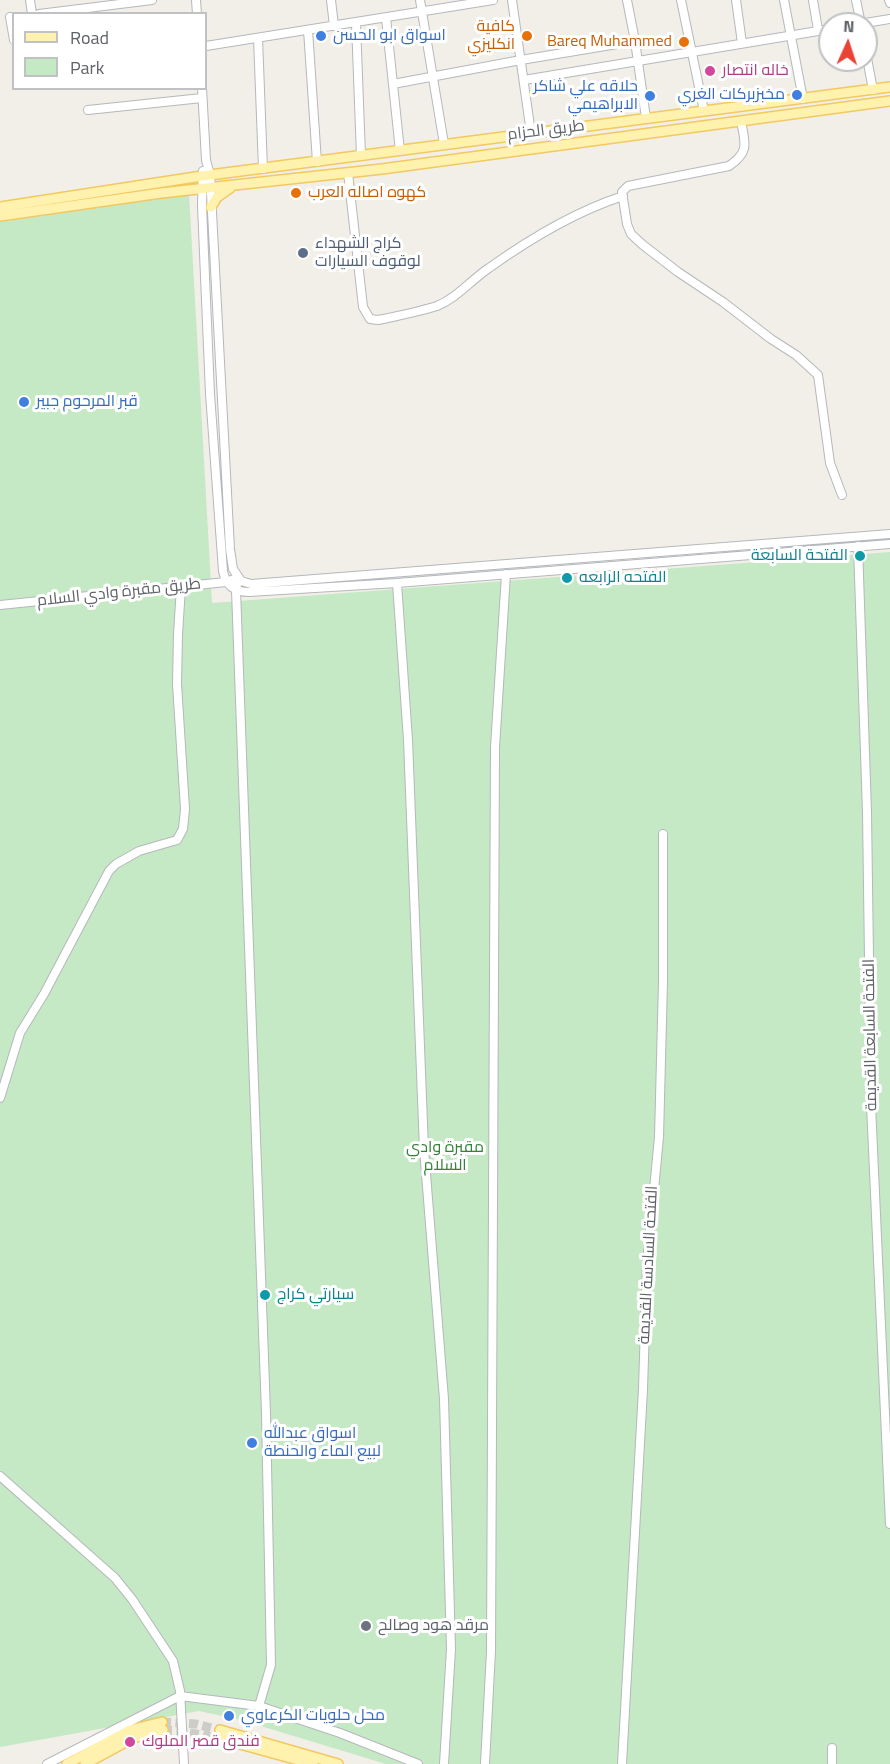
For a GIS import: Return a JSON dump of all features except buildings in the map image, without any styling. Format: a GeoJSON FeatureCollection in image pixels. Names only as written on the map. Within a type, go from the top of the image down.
{"type":"FeatureCollection","features":[{"type":"Feature","properties":{"kind":"main road","name":"طريق الحزام"},"geometry":{"type":"LineString","coordinates":[[0,207],[263,168],[890,87]]}},
{"type":"Feature","properties":{"kind":"main road","name":"طريق الحزام"},"geometry":{"type":"LineString","coordinates":[[0,216],[161,193],[348,173],[890,101]]}},
{"type":"Feature","properties":{"kind":"main road"},"geometry":{"type":"LineString","coordinates":[[748,106],[746,114],[752,119]]}},
{"type":"Feature","properties":{"kind":"main road"},"geometry":{"type":"LineString","coordinates":[[702,111],[706,118],[702,125]]}},
{"type":"Feature","properties":{"kind":"main road"},"geometry":{"type":"LineString","coordinates":[[513,136],[509,140],[509,146],[518,151]]}},
{"type":"Feature","properties":{"kind":"main road"},"geometry":{"type":"LineString","coordinates":[[488,139],[493,142],[494,147],[488,155]]}},
{"type":"Feature","properties":{"kind":"main road"},"geometry":{"type":"LineString","coordinates":[[211,207],[217,197],[234,186]]}},
{"type":"Feature","properties":{"kind":"main road"},"geometry":{"type":"LineString","coordinates":[[67,1764],[130,1730],[162,1726],[133,1738],[84,1764]]}},
{"type":"Feature","properties":{"kind":"main road"},"geometry":{"type":"LineString","coordinates":[[313,1764],[219,1734],[338,1764]]}},
{"type":"Feature","properties":{"kind":"street"},"geometry":{"type":"LineString","coordinates":[[55,12],[152,0]]}},
{"type":"Feature","properties":{"kind":"street"},"geometry":{"type":"LineString","coordinates":[[331,0],[334,27]]}},
{"type":"Feature","properties":{"kind":"street"},"geometry":{"type":"LineString","coordinates":[[420,0],[444,144]]}},
{"type":"Feature","properties":{"kind":"street"},"geometry":{"type":"LineString","coordinates":[[207,46],[493,0]]}},
{"type":"Feature","properties":{"kind":"street"},"geometry":{"type":"LineString","coordinates":[[512,0],[531,133]]}},
{"type":"Feature","properties":{"kind":"street"},"geometry":{"type":"LineString","coordinates":[[627,0],[646,118]]}},
{"type":"Feature","properties":{"kind":"street"},"geometry":{"type":"LineString","coordinates":[[681,0],[702,111]]}},
{"type":"Feature","properties":{"kind":"street"},"geometry":{"type":"LineString","coordinates":[[736,0],[742,43]]}},
{"type":"Feature","properties":{"kind":"street"},"geometry":{"type":"LineString","coordinates":[[784,0],[803,99]]}},
{"type":"Feature","properties":{"kind":"street"},"geometry":{"type":"LineString","coordinates":[[524,80],[818,30],[813,0]]}},
{"type":"Feature","properties":{"kind":"street"},"geometry":{"type":"LineString","coordinates":[[0,18],[12,16]]}},
{"type":"Feature","properties":{"kind":"street"},"geometry":{"type":"LineString","coordinates":[[386,18],[400,151]]}},
{"type":"Feature","properties":{"kind":"street"},"geometry":{"type":"LineString","coordinates":[[356,23],[361,156]]}},
{"type":"Feature","properties":{"kind":"street"},"geometry":{"type":"LineString","coordinates":[[309,30],[317,162]]}},
{"type":"Feature","properties":{"kind":"street"},"geometry":{"type":"LineString","coordinates":[[258,38],[263,168]]}},
{"type":"Feature","properties":{"kind":"street"},"geometry":{"type":"LineString","coordinates":[[393,84],[635,41]]}},
{"type":"Feature","properties":{"kind":"street"},"geometry":{"type":"LineString","coordinates":[[870,72],[873,90]]}},
{"type":"Feature","properties":{"kind":"street"},"geometry":{"type":"LineString","coordinates":[[202,90],[206,160],[211,409],[223,571],[226,582],[236,590],[249,592],[397,583],[890,544]]}},
{"type":"Feature","properties":{"kind":"street"},"geometry":{"type":"LineString","coordinates":[[88,110],[202,98]]}},
{"type":"Feature","properties":{"kind":"street"},"geometry":{"type":"LineString","coordinates":[[741,121],[746,148],[740,159],[729,166],[628,186],[622,192],[627,224],[631,234],[678,272],[796,355],[818,375],[830,463],[842,495]]}},
{"type":"Feature","properties":{"kind":"street"},"geometry":{"type":"LineString","coordinates":[[348,173],[363,307],[370,319],[378,320],[438,305],[455,296],[484,271],[561,222],[594,206],[623,196]]}},
{"type":"Feature","properties":{"kind":"street"},"geometry":{"type":"LineString","coordinates":[[206,188],[211,207],[230,549],[233,569],[238,579],[236,590],[266,1413],[271,1655],[271,1665],[259,1706]]}},
{"type":"Feature","properties":{"kind":"street"},"geometry":{"type":"LineString","coordinates":[[210,394],[214,397],[221,394]]}},
{"type":"Feature","properties":{"kind":"street"},"geometry":{"type":"LineString","coordinates":[[211,409],[217,406],[222,409]]}},
{"type":"Feature","properties":{"kind":"street"},"geometry":{"type":"LineString","coordinates":[[238,579],[251,584],[890,534]]}},
{"type":"Feature","properties":{"kind":"street","name":"الفتحة السابعة القديمة"},"geometry":{"type":"LineString","coordinates":[[858,546],[867,812],[871,1105],[890,1524]]}},
{"type":"Feature","properties":{"kind":"street"},"geometry":{"type":"LineString","coordinates":[[689,549],[689,556],[692,560]]}},
{"type":"Feature","properties":{"kind":"street"},"geometry":{"type":"LineString","coordinates":[[669,551],[672,555],[669,562]]}},
{"type":"Feature","properties":{"kind":"street"},"geometry":{"type":"LineString","coordinates":[[487,566],[486,572],[489,576]]}},
{"type":"Feature","properties":{"kind":"street"},"geometry":{"type":"LineString","coordinates":[[463,567],[465,573],[463,578]]}},
{"type":"Feature","properties":{"kind":"street"},"geometry":{"type":"LineString","coordinates":[[485,1764],[491,1651],[495,747],[506,574]]}},
{"type":"Feature","properties":{"kind":"street","name":"طريق مقبرة وادي السلام"},"geometry":{"type":"LineString","coordinates":[[0,605],[238,579]]}},
{"type":"Feature","properties":{"kind":"street"},"geometry":{"type":"LineString","coordinates":[[397,583],[408,740],[424,1149],[444,1399],[451,1649],[444,1764]]}},
{"type":"Feature","properties":{"kind":"street"},"geometry":{"type":"LineString","coordinates":[[0,1098],[20,1033],[44,994],[109,871],[116,864],[139,851],[177,840],[182,834],[185,809],[177,659],[181,587]]}},
{"type":"Feature","properties":{"kind":"street","name":"الفتحة السادسة القديمة"},"geometry":{"type":"LineString","coordinates":[[622,1764],[643,1389],[647,1263],[659,1137],[663,981],[663,834]]}},
{"type":"Feature","properties":{"kind":"street"},"geometry":{"type":"LineString","coordinates":[[0,1476],[115,1578],[132,1599],[173,1661],[180,1696],[184,1764]]}},
{"type":"Feature","properties":{"kind":"street"},"geometry":{"type":"LineString","coordinates":[[47,1764],[180,1696],[259,1706],[340,1733],[418,1764]]}},
{"type":"Feature","properties":{"kind":"street"},"geometry":{"type":"LineString","coordinates":[[832,1748],[832,1764]]}},
{"type":"Feature","properties":{"kind":"green space","name":"مقبرة وادي السلام"},"geometry":{"type":"Polygon","coordinates":[[[189,193],[212,603],[890,552],[890,1764],[386,1764],[241,1720],[199,1711],[0,1747],[0,222],[189,193]]]}},
{"type":"Feature","properties":{"kind":"tunnel"},"geometry":{"type":"LineString","coordinates":[[162,1722],[196,1724],[220,1730]]}},
{"type":"Feature","properties":{"kind":"tunnel"},"geometry":{"type":"LineString","coordinates":[[163,1730],[218,1738]]}},
{"type":"Feature","properties":{"kind":"place","name":"اسواق ابو الحسن"},"geometry":{"type":"Point","coordinates":[321,36]}},
{"type":"Feature","properties":{"kind":"place","name":"كافية انكليزي"},"geometry":{"type":"Point","coordinates":[527,36]}},
{"type":"Feature","properties":{"kind":"place","name":"Bareq Muhammed"},"geometry":{"type":"Point","coordinates":[684,42]}},
{"type":"Feature","properties":{"kind":"place","name":"خاله انتصار"},"geometry":{"type":"Point","coordinates":[710,71]}},
{"type":"Feature","properties":{"kind":"place","name":"مخبزبركات الغري"},"geometry":{"type":"Point","coordinates":[797,95]}},
{"type":"Feature","properties":{"kind":"place","name":"حلاقه علي شاكر الابراهيمي"},"geometry":{"type":"Point","coordinates":[650,96]}},
{"type":"Feature","properties":{"kind":"place","name":"كهوه اصاله العرب"},"geometry":{"type":"Point","coordinates":[296,193]}},
{"type":"Feature","properties":{"kind":"place","name":"كراج الشهداء لوقوف السيارات"},"geometry":{"type":"Point","coordinates":[303,253]}},
{"type":"Feature","properties":{"kind":"place","name":"قبر المرحوم جبير"},"geometry":{"type":"Point","coordinates":[24,402]}},
{"type":"Feature","properties":{"kind":"place","name":"الفتحة السابعة"},"geometry":{"type":"Point","coordinates":[860,556]}},
{"type":"Feature","properties":{"kind":"place","name":"الفتحه الرابعه"},"geometry":{"type":"Point","coordinates":[567,578]}},
{"type":"Feature","properties":{"kind":"place","name":"سيارتي كراج"},"geometry":{"type":"Point","coordinates":[265,1295]}},
{"type":"Feature","properties":{"kind":"place","name":"اسواق عبدالله لبيع الماء والحنطة"},"geometry":{"type":"Point","coordinates":[252,1443]}},
{"type":"Feature","properties":{"kind":"place","name":"مرقد هود وصالح"},"geometry":{"type":"Point","coordinates":[366,1626]}},
{"type":"Feature","properties":{"kind":"place","name":"محل حلويات الكرعاوي"},"geometry":{"type":"Point","coordinates":[229,1716]}},
{"type":"Feature","properties":{"kind":"place","name":"فندق قصر الملوك"},"geometry":{"type":"Point","coordinates":[130,1742]}}]}
